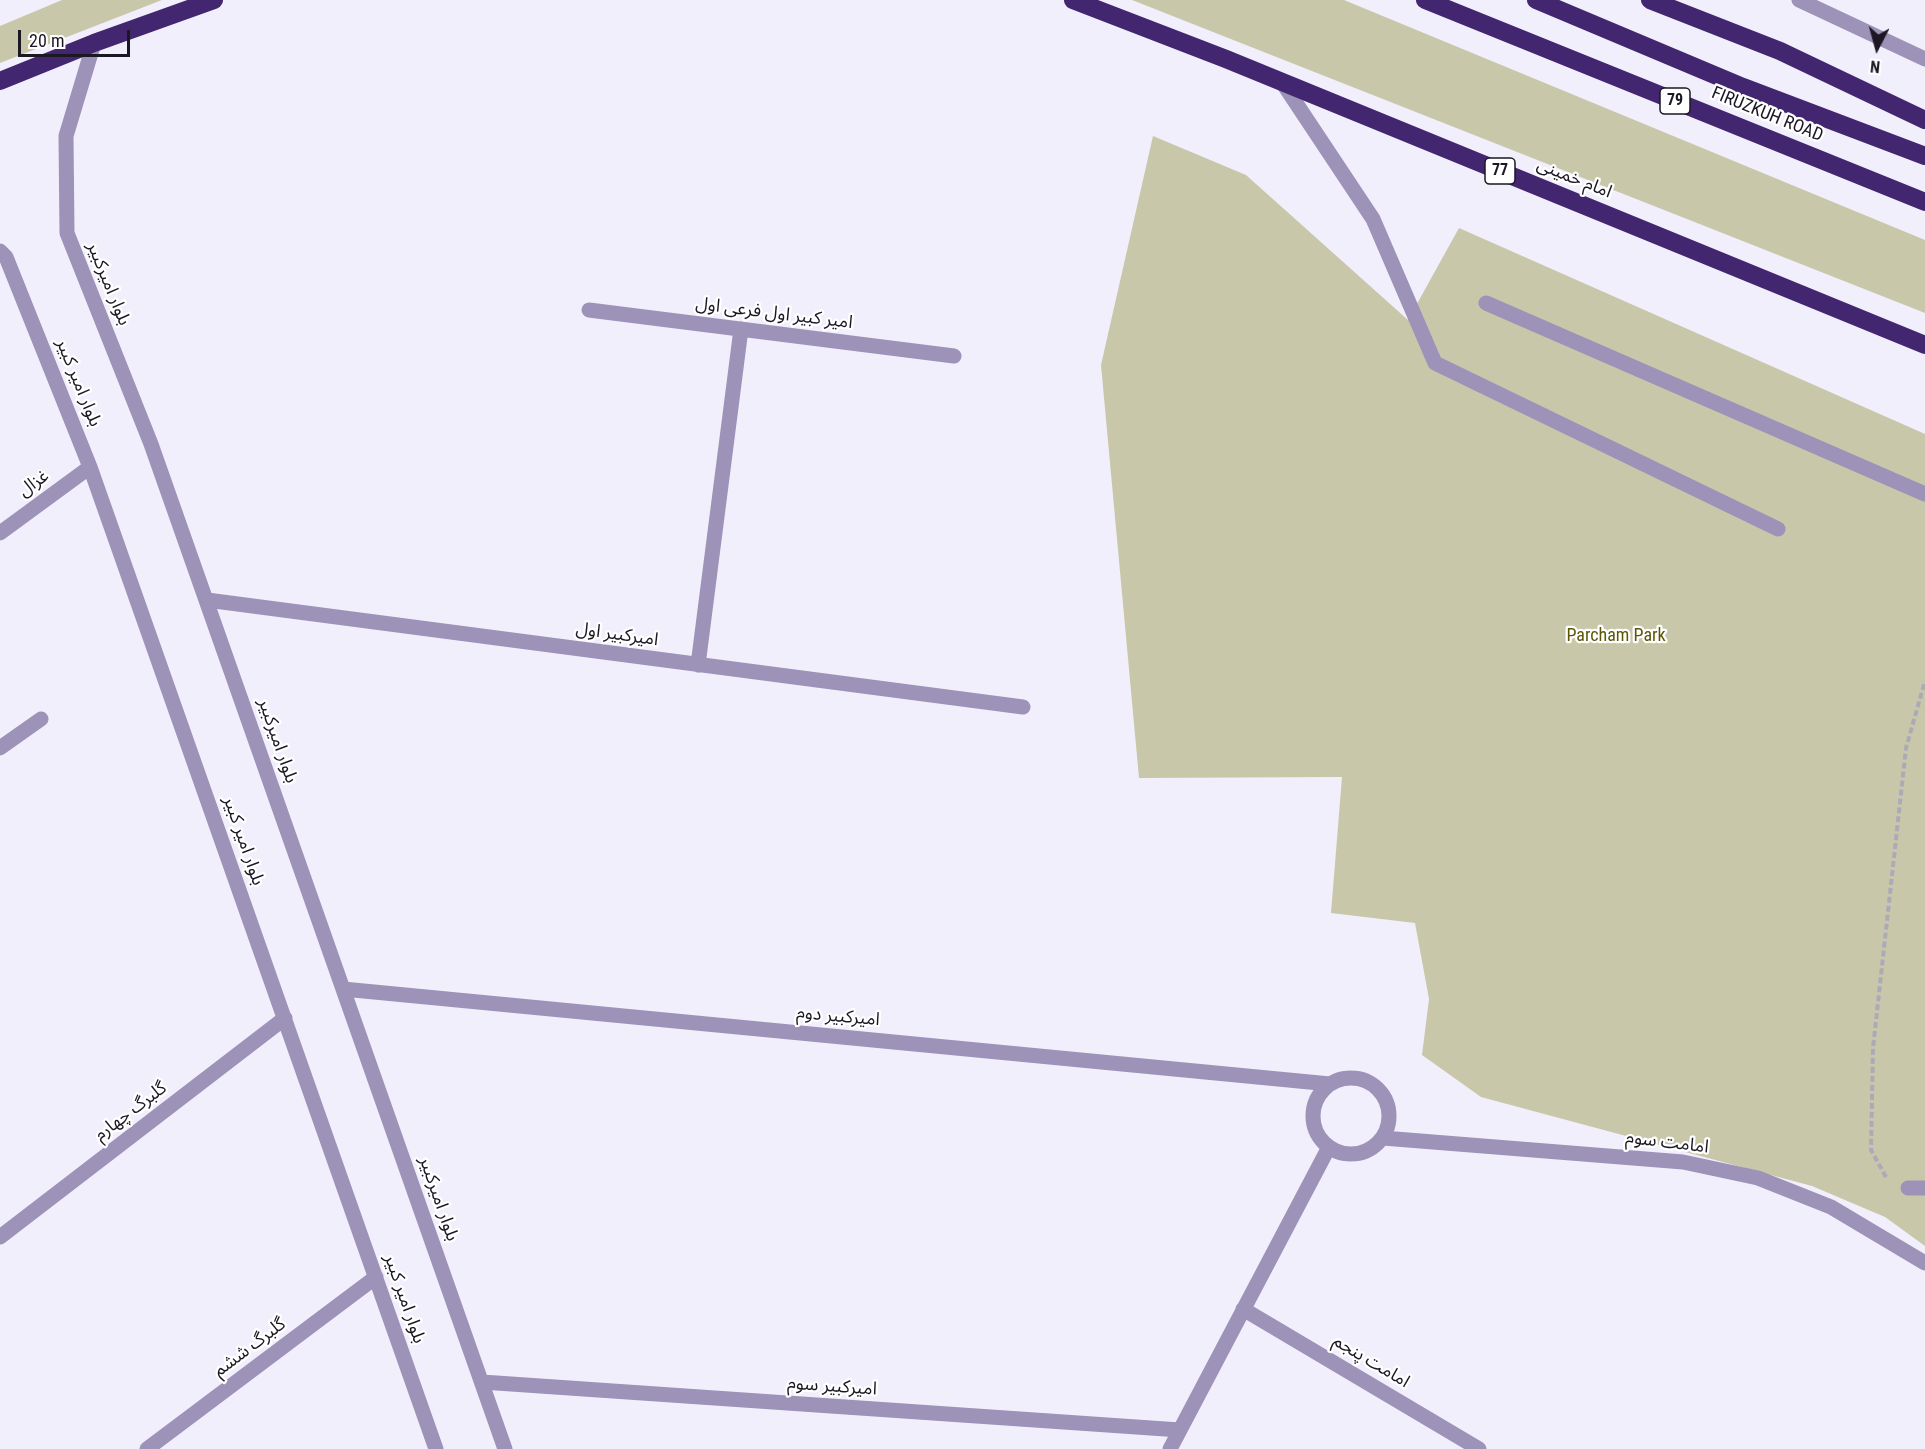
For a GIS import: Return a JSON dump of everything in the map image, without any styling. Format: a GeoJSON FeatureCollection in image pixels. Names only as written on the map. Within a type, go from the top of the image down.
{"type":"FeatureCollection","features":[{"type":"Feature","properties":{"kind":"highway"},"geometry":{"type":"LineString","coordinates":[[0,81],[94,43],[214,0]]}},
{"type":"Feature","properties":{"kind":"highway","name":"امام خمینی"},"geometry":{"type":"LineString","coordinates":[[1073,0],[1282,82],[1925,345]]}},
{"type":"Feature","properties":{"kind":"highway","name":"FIRUZKUH ROAD"},"geometry":{"type":"LineString","coordinates":[[1425,0],[1925,202]]}},
{"type":"Feature","properties":{"kind":"highway"},"geometry":{"type":"LineString","coordinates":[[1536,0],[1743,87],[1925,156]]}},
{"type":"Feature","properties":{"kind":"highway"},"geometry":{"type":"LineString","coordinates":[[1650,0],[1780,51],[1925,120]]}},
{"type":"Feature","properties":{"kind":"street"},"geometry":{"type":"LineString","coordinates":[[1799,0],[1925,59]]}},
{"type":"Feature","properties":{"kind":"street","name":"بلوار امیرکبیر"},"geometry":{"type":"LineString","coordinates":[[94,43],[66,136],[67,233],[151,444],[505,1449]]}},
{"type":"Feature","properties":{"kind":"street"},"geometry":{"type":"LineString","coordinates":[[1282,82],[1373,219],[1435,363],[1778,529]]}},
{"type":"Feature","properties":{"kind":"street","name":"بلوار امیر کبیر"},"geometry":{"type":"LineString","coordinates":[[0,251],[6,257],[90,467],[436,1449]]}},
{"type":"Feature","properties":{"kind":"street"},"geometry":{"type":"LineString","coordinates":[[1486,303],[1925,494]]}},
{"type":"Feature","properties":{"kind":"street","name":"امیر کبیر اول فرعی اول"},"geometry":{"type":"LineString","coordinates":[[589,310],[954,356]]}},
{"type":"Feature","properties":{"kind":"street"},"geometry":{"type":"LineString","coordinates":[[698,665],[741,329]]}},
{"type":"Feature","properties":{"kind":"street","name":"غزال"},"geometry":{"type":"LineString","coordinates":[[0,532],[90,467]]}},
{"type":"Feature","properties":{"kind":"street","name":"امیرکبیر اول"},"geometry":{"type":"LineString","coordinates":[[207,600],[1023,707]]}},
{"type":"Feature","properties":{"kind":"street"},"geometry":{"type":"LineString","coordinates":[[0,748],[41,719]]}},
{"type":"Feature","properties":{"kind":"street","name":"امیرکبیر دوم"},"geometry":{"type":"LineString","coordinates":[[343,989],[1330,1084]]}},
{"type":"Feature","properties":{"kind":"street","name":"گلبرگ چهارم"},"geometry":{"type":"LineString","coordinates":[[0,1237],[285,1018]]}},
{"type":"Feature","properties":{"kind":"street"},"geometry":{"type":"LineString","coordinates":[[1354,1078],[1368,1081],[1386,1100],[1389,1112],[1388,1126],[1383,1138],[1369,1149],[1352,1155],[1340,1153],[1329,1147],[1320,1139],[1312,1116],[1314,1104],[1320,1093],[1330,1084],[1341,1079],[1354,1078]]}},
{"type":"Feature","properties":{"kind":"street","name":"امامت سوم"},"geometry":{"type":"LineString","coordinates":[[1383,1138],[1683,1162],[1758,1178],[1831,1208],[1925,1263]]}},
{"type":"Feature","properties":{"kind":"street"},"geometry":{"type":"LineString","coordinates":[[1170,1449],[1329,1147]]}},
{"type":"Feature","properties":{"kind":"street"},"geometry":{"type":"LineString","coordinates":[[1908,1188],[1925,1188]]}},
{"type":"Feature","properties":{"kind":"street","name":"گلبرگ ششم"},"geometry":{"type":"LineString","coordinates":[[147,1449],[376,1277]]}},
{"type":"Feature","properties":{"kind":"street","name":"امامت پنجم"},"geometry":{"type":"LineString","coordinates":[[1243,1309],[1479,1449]]}},
{"type":"Feature","properties":{"kind":"street","name":"امیرکبیر سوم"},"geometry":{"type":"LineString","coordinates":[[482,1382],[1180,1430]]}},
{"type":"Feature","properties":{"kind":"path"},"geometry":{"type":"LineString","coordinates":[[1908,1188],[1884,1176],[1871,1150],[1873,1048],[1906,748],[1925,681]]}},
{"type":"Feature","properties":{"kind":"green space"},"geometry":{"type":"Polygon","coordinates":[[[62,0],[162,0],[0,63],[0,26],[62,0]]]}},
{"type":"Feature","properties":{"kind":"green space"},"geometry":{"type":"Polygon","coordinates":[[[1132,0],[1344,0],[1925,240],[1925,313],[1132,0]]]}},
{"type":"Feature","properties":{"kind":"green space","name":"Parcham Park"},"geometry":{"type":"Polygon","coordinates":[[[1153,136],[1246,175],[1408,320],[1459,228],[1925,434],[1925,1246],[1885,1217],[1812,1186],[1481,1097],[1422,1055],[1429,999],[1415,923],[1331,913],[1342,777],[1139,778],[1101,365],[1153,136]]]}}]}
